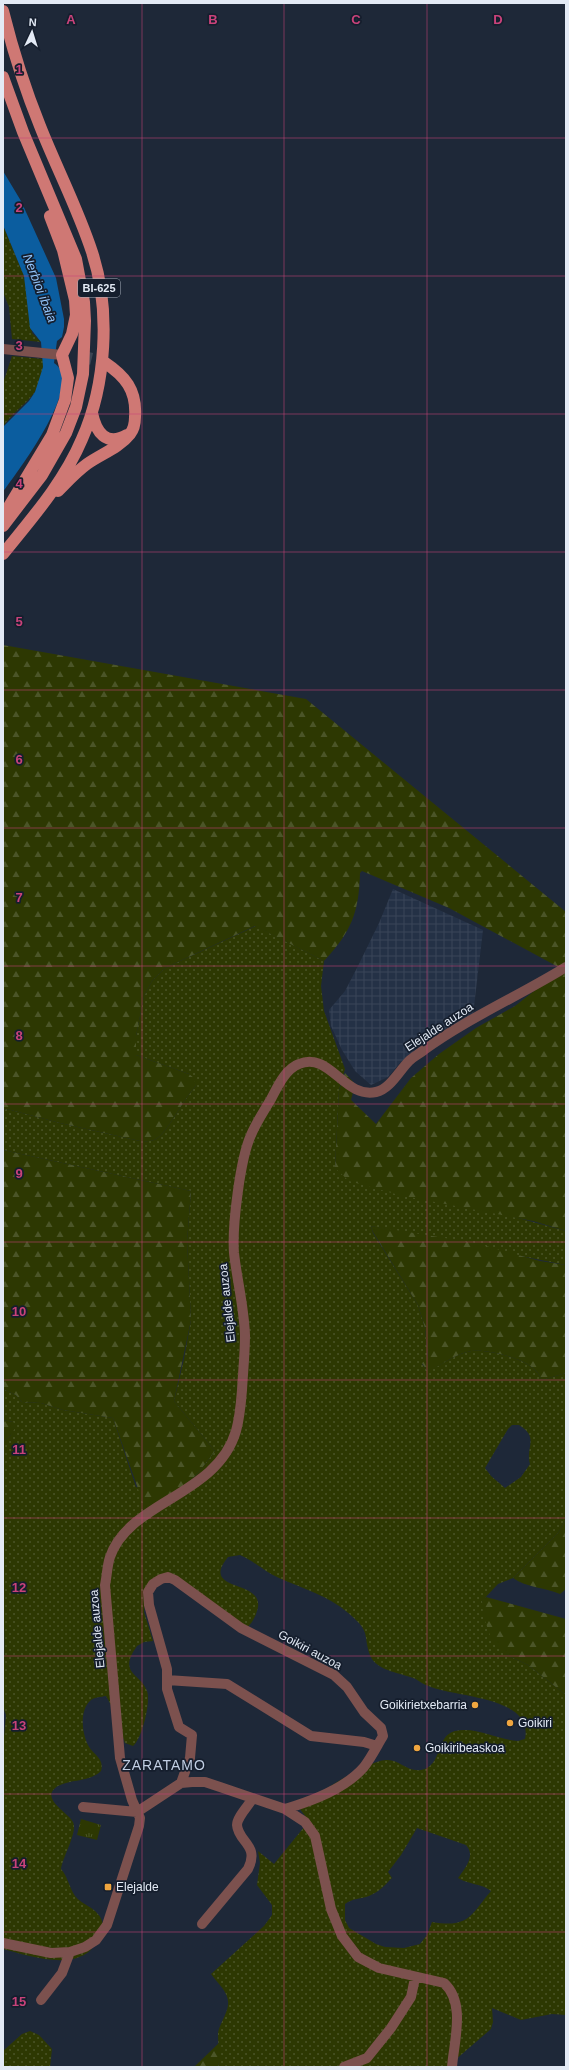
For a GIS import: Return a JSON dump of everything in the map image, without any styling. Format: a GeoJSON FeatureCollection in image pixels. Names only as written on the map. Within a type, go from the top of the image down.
{"type":"FeatureCollection","features":[{"type":"Feature","properties":{"kind":"main road","name":"BI-625"},"geometry":{"type":"LineString","coordinates":[[3,11],[16,61],[28,94],[85,232],[94,262],[101,300],[102,350],[101,376],[92,413],[82,440],[68,465],[34,517],[3,554]]}},
{"type":"Feature","properties":{"kind":"main road","name":"BI-625"},"geometry":{"type":"LineString","coordinates":[[3,77],[76,259],[84,302],[85,328],[83,374],[76,407],[66,433],[42,475],[3,526]]}},
{"type":"Feature","properties":{"kind":"main road"},"geometry":{"type":"LineString","coordinates":[[3,517],[52,435],[59,417],[65,400],[68,378],[62,355],[72,334],[76,315],[71,277],[63,250],[38,184],[11,100]]}},
{"type":"Feature","properties":{"kind":"main road"},"geometry":{"type":"LineString","coordinates":[[62,355],[80,356]]}},
{"type":"Feature","properties":{"kind":"main road"},"geometry":{"type":"LineString","coordinates":[[34,517],[86,464],[122,443],[131,433],[135,422],[134,396],[126,380],[116,370],[104,362]]}},
{"type":"Feature","properties":{"kind":"main road"},"geometry":{"type":"LineString","coordinates":[[92,413],[94,424],[102,436],[112,439],[120,439],[131,433]]}},
{"type":"Feature","properties":{"kind":"street"},"geometry":{"type":"LineString","coordinates":[[3,349],[62,355]]}},
{"type":"Feature","properties":{"kind":"street","name":"Elejalde auzoa"},"geometry":{"type":"LineString","coordinates":[[70,1952],[85,1947],[96,1940],[107,1925],[139,1826],[137,1812],[125,1779],[120,1758],[105,1585],[110,1557],[124,1534],[140,1520],[207,1475],[228,1450],[236,1432],[240,1414],[245,1333],[234,1250],[235,1219],[246,1151],[250,1136],[281,1082],[291,1068],[298,1064],[311,1062],[324,1065],[357,1091],[367,1093],[383,1090],[410,1060],[433,1044],[496,1005],[566,967]]}},
{"type":"Feature","properties":{"kind":"street","name":"Goikiri auzoa"},"geometry":{"type":"LineString","coordinates":[[167,1680],[168,1668],[148,1604],[148,1592],[153,1584],[161,1579],[168,1578],[175,1580],[241,1628],[334,1675],[347,1687],[364,1712],[381,1728],[383,1736],[377,1746]]}},
{"type":"Feature","properties":{"kind":"street"},"geometry":{"type":"LineString","coordinates":[[182,1783],[190,1758],[192,1735],[179,1727],[167,1689],[167,1680],[227,1684],[311,1736],[364,1742],[377,1746],[364,1767],[354,1776],[331,1790],[303,1803],[285,1809]]}},
{"type":"Feature","properties":{"kind":"street"},"geometry":{"type":"LineString","coordinates":[[83,1806],[137,1812],[182,1783],[205,1782],[285,1809],[305,1822],[315,1836],[331,1909],[342,1936],[358,1957],[378,1968],[415,1978],[444,1983],[452,1990],[457,2006],[452,2067]]}},
{"type":"Feature","properties":{"kind":"street"},"geometry":{"type":"LineString","coordinates":[[202,1924],[248,1869],[252,1860],[251,1851],[237,1826],[238,1820],[254,1798]]}},
{"type":"Feature","properties":{"kind":"street"},"geometry":{"type":"LineString","coordinates":[[3,1943],[51,1953],[70,1952],[62,1973],[42,2000]]}},
{"type":"Feature","properties":{"kind":"street"},"geometry":{"type":"LineString","coordinates":[[344,2067],[367,2058],[386,2034],[411,1997],[415,1978]]}},
{"type":"Feature","properties":{"kind":"shaded area"},"geometry":{"type":"Polygon","coordinates":[[[393,889],[483,930],[473,1015],[430,1037],[399,1064],[388,1077],[371,1085],[355,1071],[342,1050],[331,1026],[329,1010],[345,991],[379,923],[393,889]]]}},
{"type":"Feature","properties":{"kind":"green space"},"geometry":{"type":"Polygon","coordinates":[[[3,225],[24,276],[32,333],[41,342],[12,339],[9,307],[3,292],[3,225]]]}},
{"type":"Feature","properties":{"kind":"green space"},"geometry":{"type":"Polygon","coordinates":[[[12,356],[43,359],[43,372],[40,383],[30,398],[9,418],[3,427],[3,383],[12,356]]]}},
{"type":"Feature","properties":{"kind":"green space"},"geometry":{"type":"Polygon","coordinates":[[[3,645],[306,699],[566,912],[566,1231],[533,1221],[399,1195],[349,1181],[335,1168],[339,1090],[345,1073],[355,1084],[351,1100],[376,1124],[411,1078],[439,1054],[476,1028],[515,1006],[562,969],[449,908],[362,871],[360,873],[358,900],[352,921],[341,941],[324,961],[255,926],[165,968],[152,981],[144,996],[136,1036],[136,1055],[189,1074],[194,1078],[196,1086],[166,1129],[156,1139],[150,1141],[140,1141],[60,1123],[7,1109],[3,1110],[3,645]]]}},
{"type":"Feature","properties":{"kind":"green space"},"geometry":{"type":"Polygon","coordinates":[[[256,926],[324,961],[321,986],[324,1011],[345,1069],[339,1090],[335,1168],[566,1231],[566,1265],[371,1226],[373,1233],[418,1305],[425,1328],[428,1359],[422,1364],[428,1371],[457,1355],[467,1352],[483,1351],[493,1352],[522,1361],[536,1371],[542,1380],[566,1373],[566,1519],[558,1533],[513,1578],[498,1584],[482,1601],[507,1655],[528,1665],[566,1695],[566,2015],[552,2014],[521,2020],[492,2008],[493,2022],[491,2029],[447,2067],[218,2067],[218,2033],[228,2003],[226,1993],[211,1974],[264,1926],[272,1915],[272,1905],[257,1885],[260,1863],[258,1851],[274,1864],[309,1821],[296,1804],[305,1802],[345,1777],[368,1765],[378,1762],[391,1760],[416,1770],[421,1770],[428,1767],[433,1763],[444,1739],[455,1731],[471,1730],[510,1740],[518,1741],[525,1739],[524,1725],[517,1714],[504,1706],[489,1700],[438,1689],[380,1666],[370,1656],[365,1633],[358,1621],[340,1606],[332,1601],[274,1576],[240,1555],[228,1557],[221,1569],[221,1576],[227,1582],[253,1594],[258,1601],[254,1619],[245,1629],[168,1574],[146,1592],[144,1612],[153,1641],[144,1642],[137,1646],[131,1655],[129,1662],[132,1672],[144,1685],[148,1696],[147,1711],[140,1736],[133,1746],[125,1743],[112,1707],[106,1696],[91,1700],[87,1704],[83,1715],[83,1728],[88,1745],[100,1759],[102,1767],[101,1771],[97,1775],[86,1779],[69,1782],[58,1786],[51,1795],[56,1805],[70,1818],[74,1826],[74,1832],[61,1869],[75,1896],[94,1910],[100,1917],[102,1927],[98,1938],[91,1949],[81,1956],[69,1960],[41,1958],[3,1949],[3,1747],[6,1715],[3,1707],[3,1442],[11,1435],[13,1422],[3,1420],[3,1389],[16,1395],[22,1402],[41,1403],[63,1410],[113,1418],[136,1487],[174,1496],[198,1473],[215,1451],[174,1401],[191,1320],[187,1241],[191,1191],[3,1150],[3,1110],[7,1109],[60,1123],[140,1141],[152,1141],[161,1135],[196,1086],[189,1074],[136,1055],[136,1036],[144,996],[152,981],[165,968],[256,926]],[[512,1425],[508,1429],[485,1468],[491,1476],[505,1488],[521,1477],[530,1464],[529,1434],[519,1425],[512,1425]],[[417,1828],[401,1855],[388,1872],[392,1878],[382,1888],[373,1894],[345,1904],[345,1920],[349,1928],[376,1944],[385,1947],[404,1948],[420,1944],[427,1935],[432,1922],[454,1923],[468,1918],[491,1891],[487,1888],[458,1878],[470,1858],[469,1849],[466,1845],[417,1828]]]}},
{"type":"Feature","properties":{"kind":"green space"},"geometry":{"type":"Polygon","coordinates":[[[3,1150],[191,1191],[187,1241],[191,1320],[174,1401],[215,1451],[198,1473],[174,1496],[147,1514],[113,1418],[63,1410],[41,1403],[22,1402],[16,1395],[3,1389],[3,1150]]]}},
{"type":"Feature","properties":{"kind":"green space"},"geometry":{"type":"Polygon","coordinates":[[[371,1226],[475,1243],[540,1261],[566,1265],[566,1373],[542,1380],[536,1371],[522,1361],[493,1352],[483,1351],[467,1352],[457,1355],[428,1372],[422,1363],[428,1358],[425,1328],[418,1305],[373,1232],[371,1226]]]}},
{"type":"Feature","properties":{"kind":"green space"},"geometry":{"type":"Polygon","coordinates":[[[3,1420],[13,1422],[16,1426],[11,1435],[3,1442],[3,1420]]]}},
{"type":"Feature","properties":{"kind":"green space"},"geometry":{"type":"Polygon","coordinates":[[[566,1519],[566,1589],[560,1594],[524,1584],[513,1578],[558,1533],[566,1519]]]}},
{"type":"Feature","properties":{"kind":"green space"},"geometry":{"type":"Polygon","coordinates":[[[486,1597],[566,1619],[566,1695],[528,1665],[507,1655],[491,1638],[483,1615],[482,1600],[486,1597]]]}},
{"type":"Feature","properties":{"kind":"green space"},"geometry":{"type":"Polygon","coordinates":[[[81,1819],[101,1825],[97,1840],[77,1835],[81,1819]]]}},
{"type":"Feature","properties":{"kind":"green space"},"geometry":{"type":"Polygon","coordinates":[[[30,2031],[39,2035],[52,2049],[50,2067],[3,2067],[3,2051],[22,2034],[30,2031]]]}},
{"type":"Feature","properties":{"kind":"green space"},"geometry":{"type":"Polygon","coordinates":[[[219,2043],[220,2056],[218,2067],[194,2067],[219,2043]]]}},
{"type":"Feature","properties":{"kind":"water","name":"Nerbioi ibaia"},"geometry":{"type":"Polygon","coordinates":[[[3,171],[21,201],[56,278],[64,319],[64,327],[62,337],[57,341],[54,363],[62,373],[62,389],[56,407],[34,448],[3,492],[3,427],[29,401],[35,392],[43,367],[41,342],[30,328],[24,276],[3,225],[3,171]]]}},
{"type":"Feature","properties":{"kind":"tunnel"},"geometry":{"type":"LineString","coordinates":[[80,356],[104,362]]}},
{"type":"Feature","properties":{"kind":"place","name":"Goikirietxebarria"},"geometry":{"type":"Point","coordinates":[475,1705]}},
{"type":"Feature","properties":{"kind":"place","name":"Goikiri"},"geometry":{"type":"Point","coordinates":[510,1723]}},
{"type":"Feature","properties":{"kind":"place","name":"Goikiribeaskoa"},"geometry":{"type":"Point","coordinates":[417,1748]}},
{"type":"Feature","properties":{"kind":"place","name":"Elejalde"},"geometry":{"type":"Point","coordinates":[108,1887]}},
{"type":"Feature","properties":{"kind":"district","name":"ZARATAMO"},"geometry":{"type":"Point","coordinates":[164,1765]}}]}
